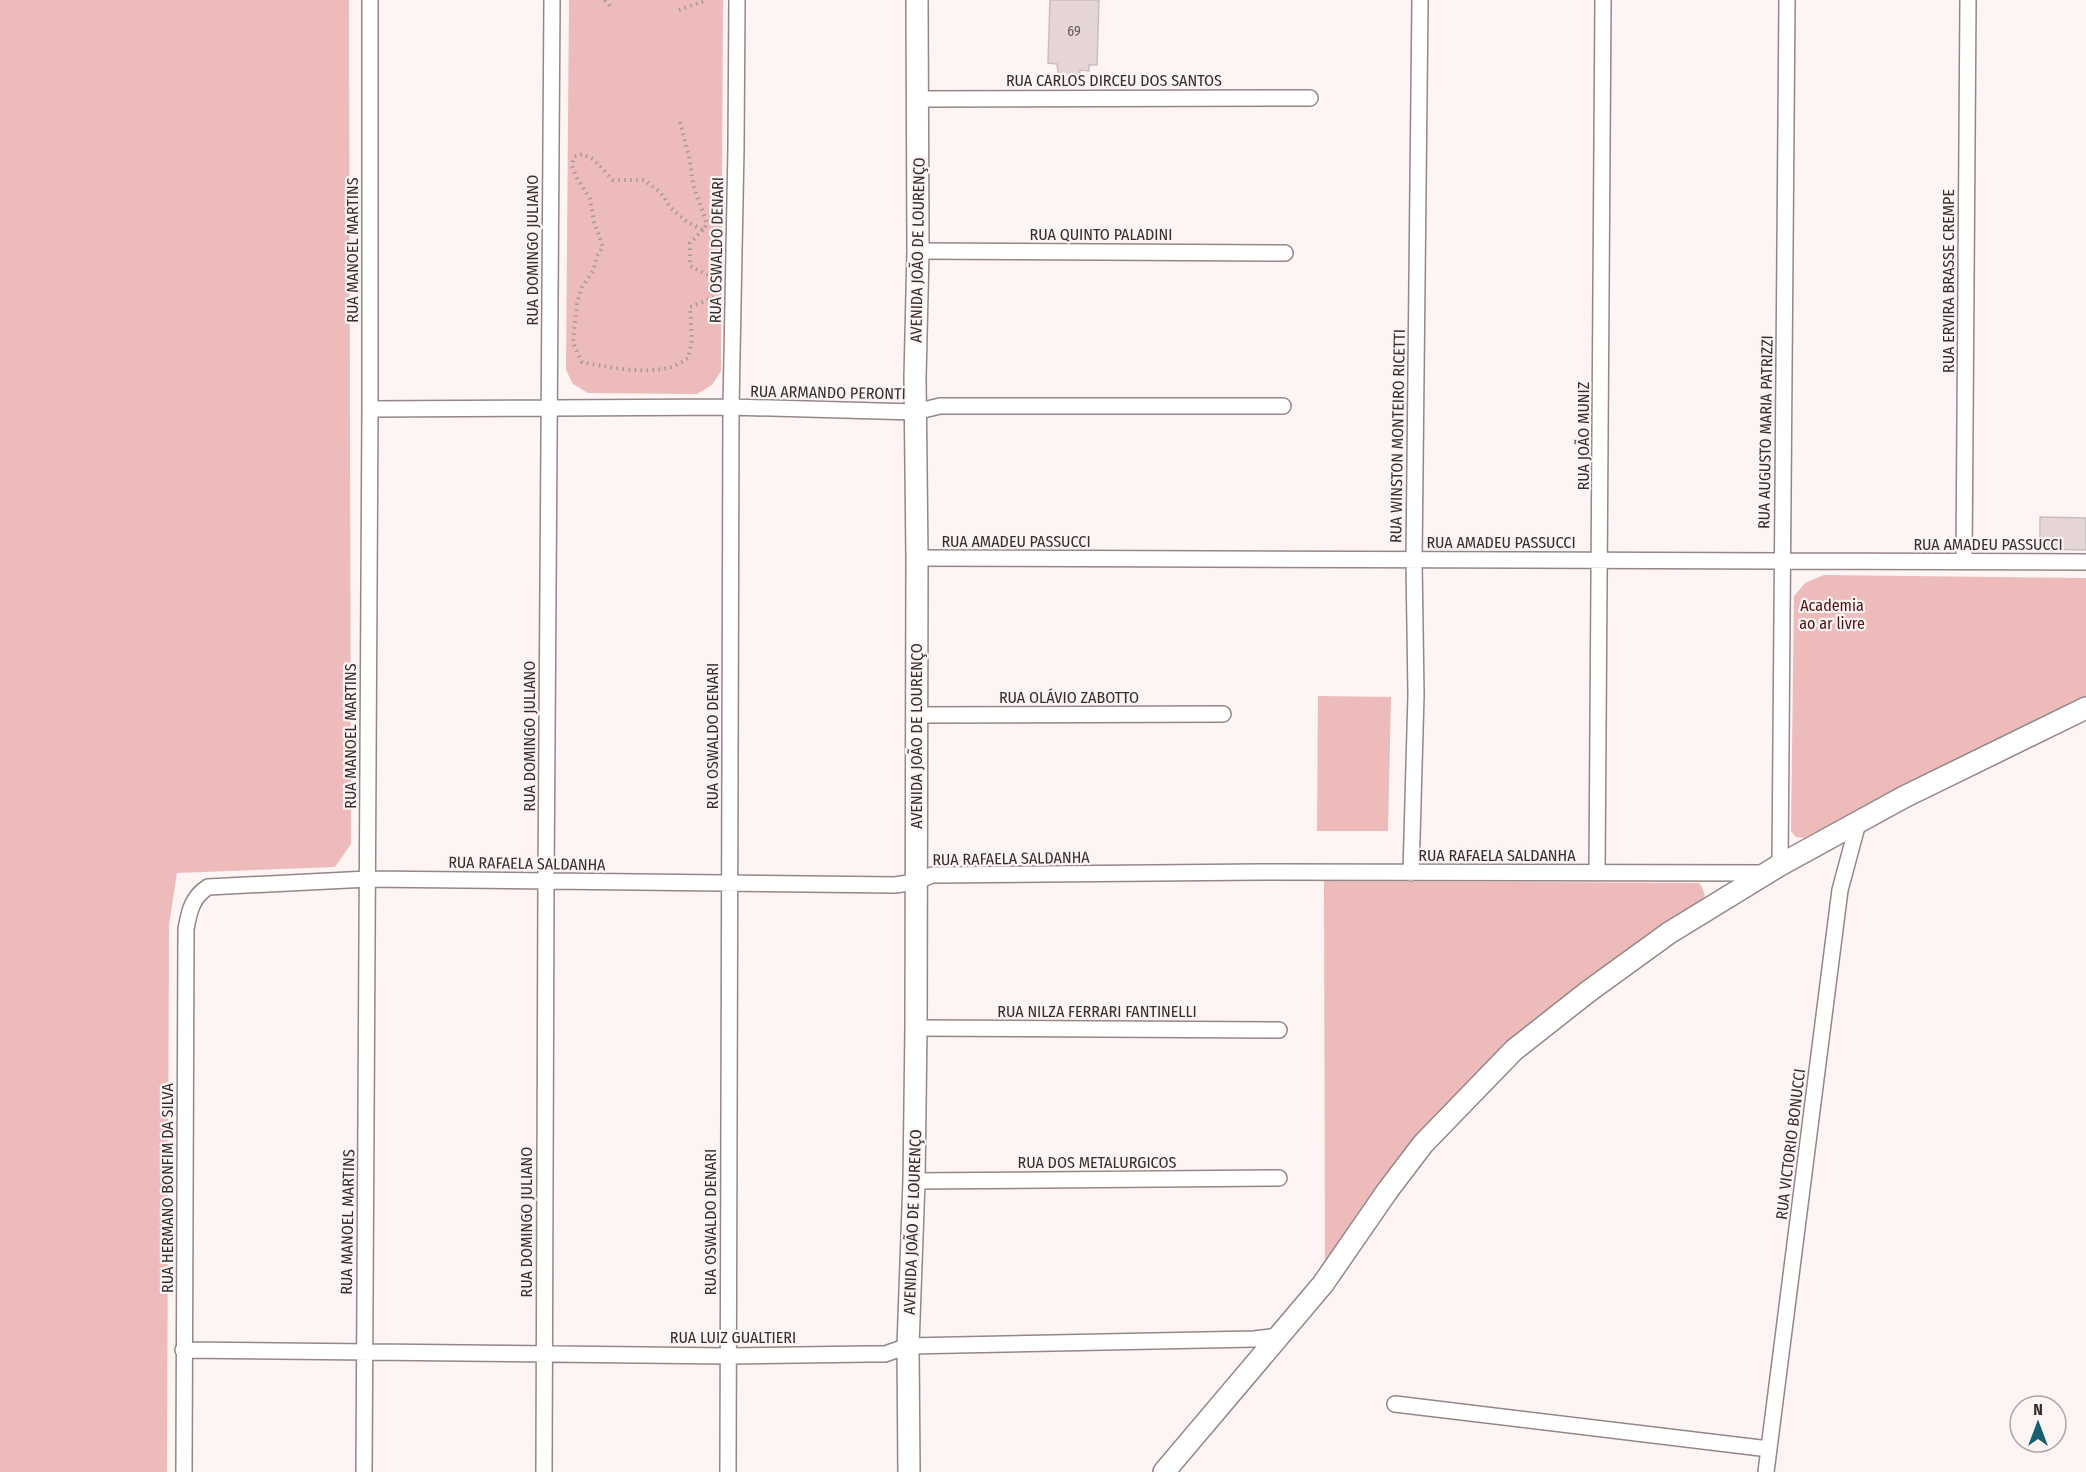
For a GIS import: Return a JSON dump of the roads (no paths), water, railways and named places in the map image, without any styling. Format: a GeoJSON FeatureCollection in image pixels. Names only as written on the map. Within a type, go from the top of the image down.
{"type":"FeatureCollection","features":[{"type":"Feature","properties":{"kind":"street","name":"RUA MANOEL MARTINS"},"geometry":{"type":"LineString","coordinates":[[364,1472],[370,0]]}},
{"type":"Feature","properties":{"kind":"street","name":"RUA DOMINGO JULIANO"},"geometry":{"type":"LineString","coordinates":[[544,1472],[552,0]]}},
{"type":"Feature","properties":{"kind":"street","name":"RUA OSWALDO DENARI"},"geometry":{"type":"LineString","coordinates":[[728,1472],[730,407],[737,0]]}},
{"type":"Feature","properties":{"kind":"street","name":"AVENIDA JOÃO DE LOURENÇO"},"geometry":{"type":"LineString","coordinates":[[909,1472],[908,1346],[914,1181],[916,1028],[917,0]]}},
{"type":"Feature","properties":{"kind":"street","name":"RUA WINSTON MONTEIRO RICETTI"},"geometry":{"type":"LineString","coordinates":[[1411,873],[1416,695],[1414,561],[1420,0]]}},
{"type":"Feature","properties":{"kind":"street","name":"RUA JOÃO MUNIZ"},"geometry":{"type":"LineString","coordinates":[[1597,873],[1604,0]]}},
{"type":"Feature","properties":{"kind":"street","name":"RUA AUGUSTO MARIA PATRIZZI"},"geometry":{"type":"LineString","coordinates":[[1775,869],[1782,562],[1787,0]]}},
{"type":"Feature","properties":{"kind":"street","name":"RUA ERVIRA BRASSE CREMPE"},"geometry":{"type":"LineString","coordinates":[[1964,562],[1968,0]]}},
{"type":"Feature","properties":{"kind":"street","name":"RUA CARLOS DIRCEU DOS SANTOS"},"geometry":{"type":"LineString","coordinates":[[918,99],[1310,98]]}},
{"type":"Feature","properties":{"kind":"street","name":"RUA QUINTO PALADINI"},"geometry":{"type":"LineString","coordinates":[[918,251],[1285,253]]}},
{"type":"Feature","properties":{"kind":"street","name":"RUA ARMANDO PERONTI"},"geometry":{"type":"LineString","coordinates":[[370,409],[730,407],[915,412],[940,406],[1283,406]]}},
{"type":"Feature","properties":{"kind":"street","name":"RUA AMADEU PASSUCCI"},"geometry":{"type":"LineString","coordinates":[[917,558],[2086,562]]}},
{"type":"Feature","properties":{"kind":"street"},"geometry":{"type":"LineString","coordinates":[[1164,1472],[1323,1284],[1423,1143],[1514,1050],[1660,939],[1775,869],[1904,797],[2086,708]]}},
{"type":"Feature","properties":{"kind":"street","name":"RUA OLÁVIO ZABOTTO"},"geometry":{"type":"LineString","coordinates":[[916,715],[1223,714]]}},
{"type":"Feature","properties":{"kind":"street","name":"RUA VICTORIO BONUCCI"},"geometry":{"type":"LineString","coordinates":[[1766,1472],[1840,890],[1858,823]]}},
{"type":"Feature","properties":{"kind":"street","name":"RUA RAFAELA SALDANHA"},"geometry":{"type":"LineString","coordinates":[[191,905],[202,890],[208,886],[368,879],[895,885],[915,882],[932,875],[1597,873],[1775,869]]}},
{"type":"Feature","properties":{"kind":"street","name":"RUA HERMANO BONFIM DA SILVA"},"geometry":{"type":"LineString","coordinates":[[184,1472],[186,929],[191,905]]}},
{"type":"Feature","properties":{"kind":"street","name":"RUA NILZA FERRARI FANTINELLI"},"geometry":{"type":"LineString","coordinates":[[916,1028],[1279,1030]]}},
{"type":"Feature","properties":{"kind":"street","name":"RUA DOS METALURGICOS"},"geometry":{"type":"LineString","coordinates":[[914,1181],[1280,1178]]}},
{"type":"Feature","properties":{"kind":"street","name":"RUA LUIZ GUALTIERI"},"geometry":{"type":"LineString","coordinates":[[183,1350],[728,1356],[885,1354],[908,1346],[1254,1339],[1280,1336]]}},
{"type":"Feature","properties":{"kind":"street"},"geometry":{"type":"LineString","coordinates":[[1395,1404],[1769,1449]]}},
{"type":"Feature","properties":{"kind":"park label","name":"Academia ao ar livre"},"geometry":{"type":"Point","coordinates":[1832,614]}}]}
